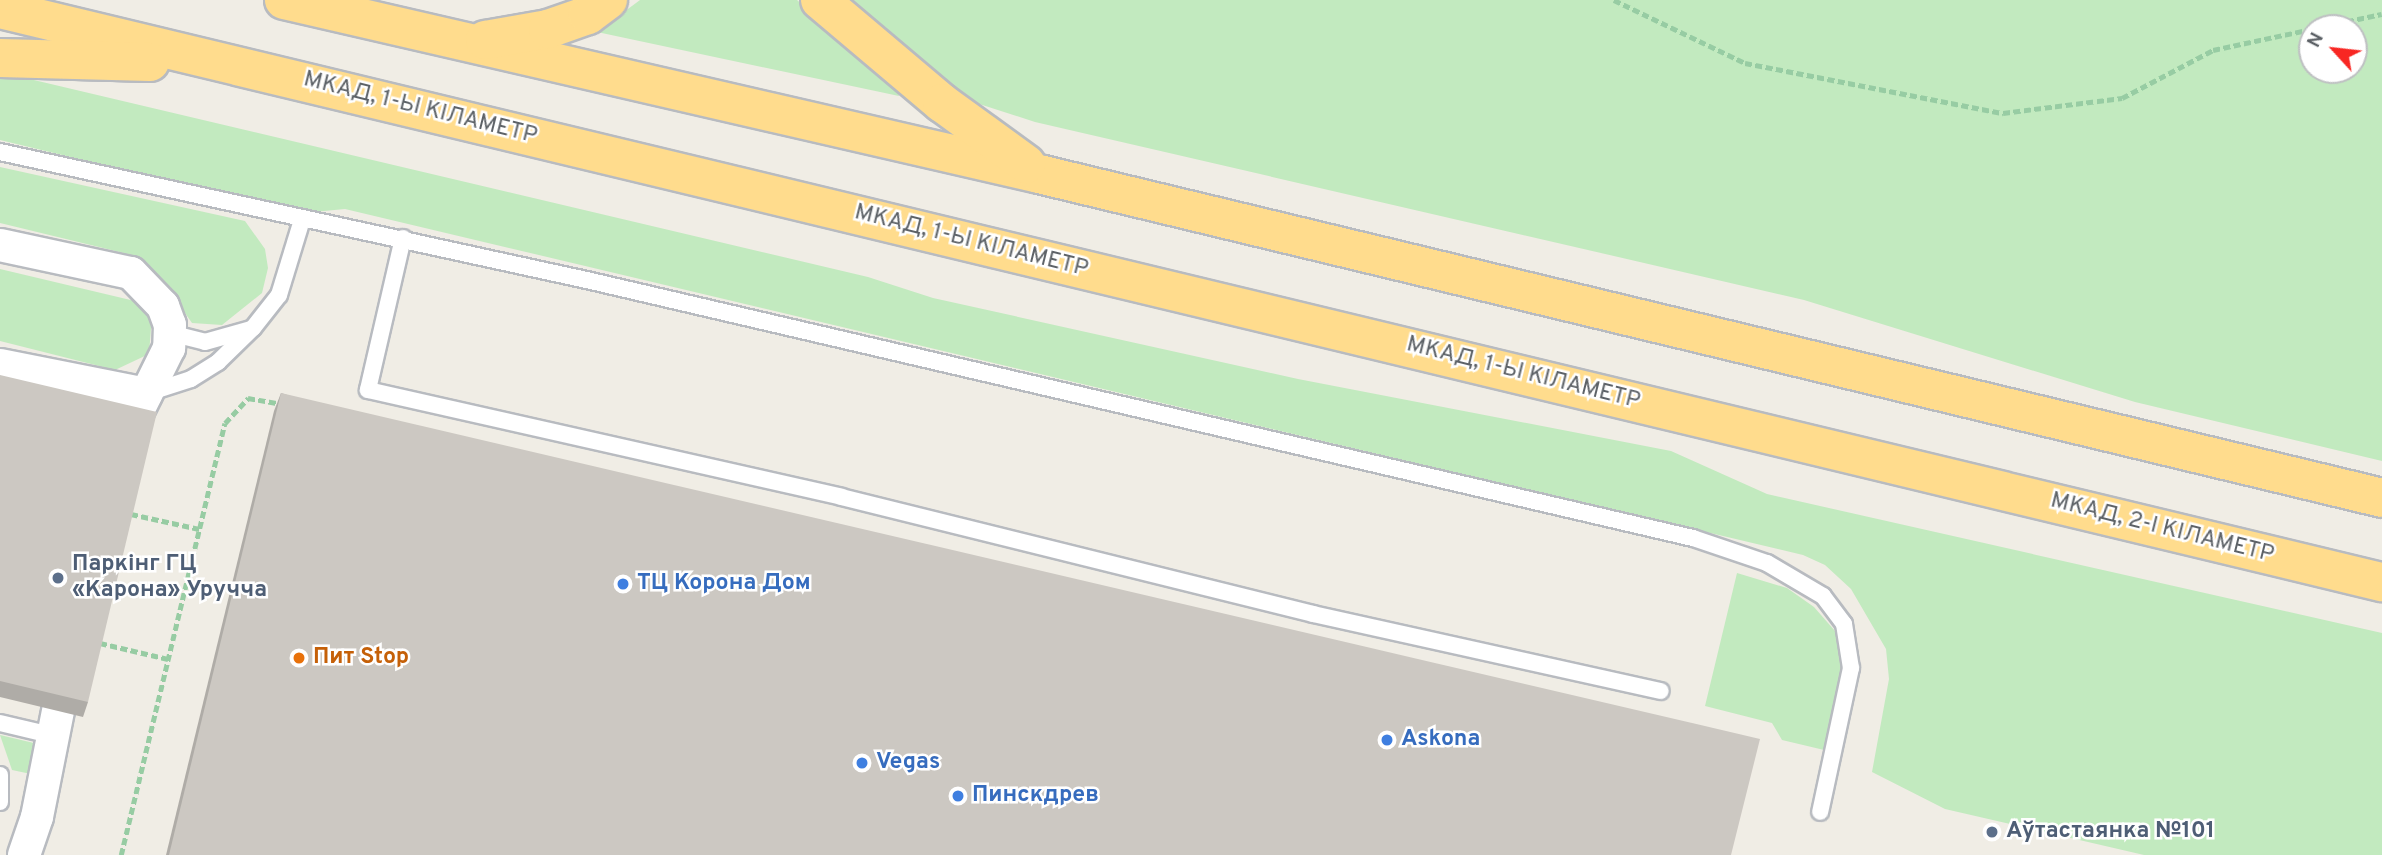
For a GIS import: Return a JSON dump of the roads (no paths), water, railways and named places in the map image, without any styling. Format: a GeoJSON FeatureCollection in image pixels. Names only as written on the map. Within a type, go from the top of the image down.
{"type":"FeatureCollection","features":[{"type":"Feature","properties":{"kind":"highway"},"geometry":{"type":"LineString","coordinates":[[284,0],[1039,174],[2382,498]]}},
{"type":"Feature","properties":{"kind":"highway"},"geometry":{"type":"LineString","coordinates":[[467,43],[548,29],[588,15],[608,0]]}},
{"type":"Feature","properties":{"kind":"highway"},"geometry":{"type":"LineString","coordinates":[[820,0],[942,103],[1039,174]]}},
{"type":"Feature","properties":{"kind":"highway","name":"МКАД, 1-Ы КІЛАМЕТР"},"geometry":{"type":"LineString","coordinates":[[0,9],[1942,475]]}},
{"type":"Feature","properties":{"kind":"highway"},"geometry":{"type":"LineString","coordinates":[[0,58],[233,64]]}},
{"type":"Feature","properties":{"kind":"highway","name":"МКАД, 2-І КІЛАМЕТР"},"geometry":{"type":"LineString","coordinates":[[1942,475],[2382,582]]}},
{"type":"Feature","properties":{"kind":"street"},"geometry":{"type":"LineString","coordinates":[[0,246],[131,273],[163,306],[170,333],[169,348],[132,423]]}},
{"type":"Feature","properties":{"kind":"street"},"geometry":{"type":"LineString","coordinates":[[0,365],[146,394]]}},
{"type":"Feature","properties":{"kind":"street"},"geometry":{"type":"LineString","coordinates":[[24,855],[57,724]]}},
{"type":"Feature","properties":{"kind":"lane"},"geometry":{"type":"LineString","coordinates":[[0,152],[302,220],[403,238],[1693,538],[1767,562],[1800,579],[1823,596],[1844,624],[1851,668],[1821,812]]}},
{"type":"Feature","properties":{"kind":"lane"},"geometry":{"type":"LineString","coordinates":[[146,394],[191,379],[218,362],[253,328],[279,295],[302,220]]}},
{"type":"Feature","properties":{"kind":"lane"},"geometry":{"type":"LineString","coordinates":[[403,238],[368,390],[841,497],[1313,614],[1661,691]]}},
{"type":"Feature","properties":{"kind":"lane"},"geometry":{"type":"LineString","coordinates":[[170,333],[205,342],[253,328]]}},
{"type":"Feature","properties":{"kind":"lane"},"geometry":{"type":"LineString","coordinates":[[0,723],[57,724]]}},
{"type":"Feature","properties":{"kind":"lane"},"geometry":{"type":"LineString","coordinates":[[0,775],[0,802]]}},
{"type":"Feature","properties":{"kind":"place","name":"Паркінг ГЦ «Карона» Уручча"},"geometry":{"type":"Point","coordinates":[58,578]}},
{"type":"Feature","properties":{"kind":"place","name":"ТЦ Корона Дом"},"geometry":{"type":"Point","coordinates":[623,584]}},
{"type":"Feature","properties":{"kind":"place","name":"Пит Stop"},"geometry":{"type":"Point","coordinates":[299,658]}},
{"type":"Feature","properties":{"kind":"place","name":"Askona"},"geometry":{"type":"Point","coordinates":[1387,740]}},
{"type":"Feature","properties":{"kind":"place","name":"Vegas"},"geometry":{"type":"Point","coordinates":[862,763]}},
{"type":"Feature","properties":{"kind":"place","name":"Пинскдрев"},"geometry":{"type":"Point","coordinates":[958,796]}},
{"type":"Feature","properties":{"kind":"place","name":"Аўтастаянка №101"},"geometry":{"type":"Point","coordinates":[1992,832]}}]}
